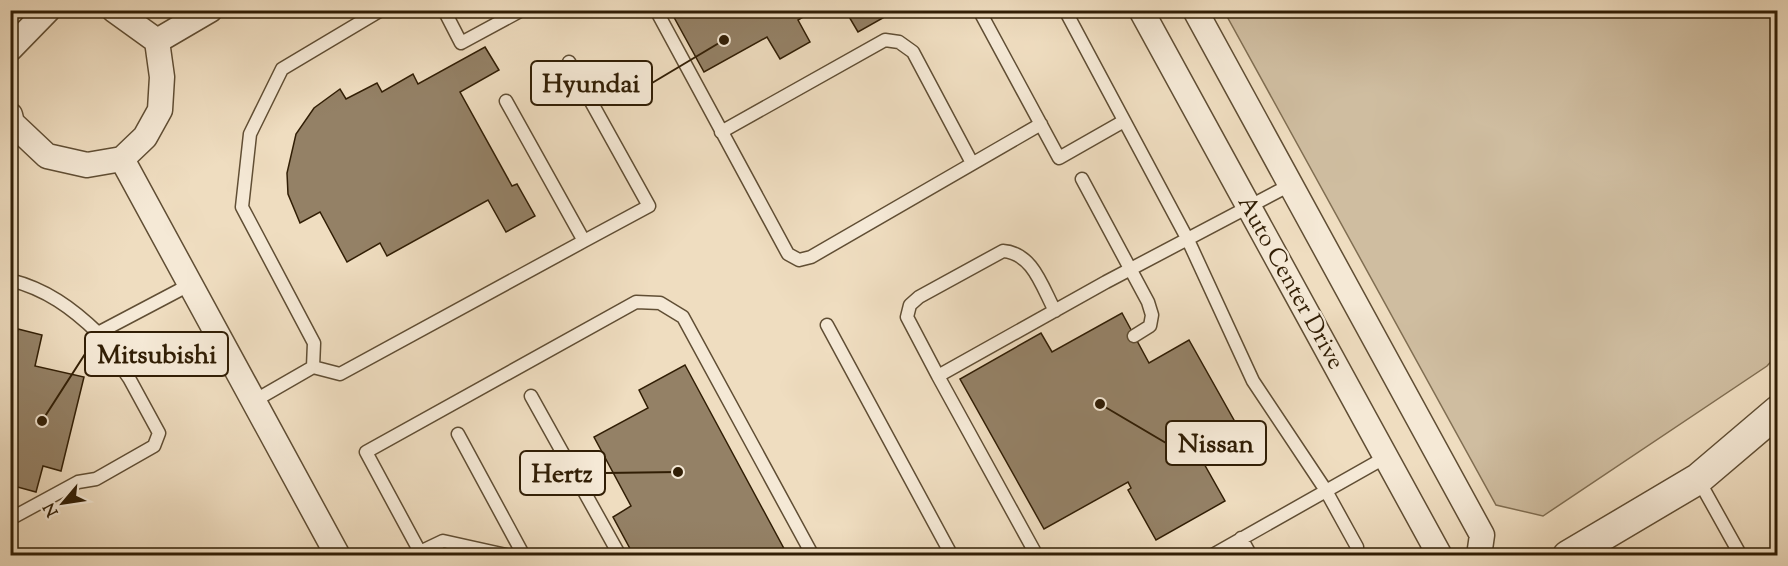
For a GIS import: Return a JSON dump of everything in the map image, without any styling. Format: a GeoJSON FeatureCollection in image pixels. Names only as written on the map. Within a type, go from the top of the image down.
{"type":"FeatureCollection","features":[{"type":"Feature","properties":{"kind":"street"},"geometry":{"type":"LineString","coordinates":[[10,49],[48,10]]}},
{"type":"Feature","properties":{"kind":"street"},"geometry":{"type":"LineString","coordinates":[[11,121],[47,156],[87,165],[122,159],[145,137],[160,110],[162,77],[157,41],[114,10]]}},
{"type":"Feature","properties":{"kind":"street"},"geometry":{"type":"LineString","coordinates":[[157,41],[210,10]]}},
{"type":"Feature","properties":{"kind":"street","name":"Auto Center Drive"},"geometry":{"type":"LineString","coordinates":[[1141,10],[1440,555]]}},
{"type":"Feature","properties":{"kind":"street","name":"Auto Center Drive"},"geometry":{"type":"LineString","coordinates":[[1195,10],[1482,535],[1479,555]]}},
{"type":"Feature","properties":{"kind":"street"},"geometry":{"type":"LineString","coordinates":[[122,159],[338,555]]}},
{"type":"Feature","properties":{"kind":"street"},"geometry":{"type":"LineString","coordinates":[[1568,555],[1698,479],[1778,411]]}},
{"type":"Feature","properties":{"kind":"lane"},"geometry":{"type":"LineString","coordinates":[[314,367],[314,343],[242,207],[250,134],[282,69],[381,10]]}},
{"type":"Feature","properties":{"kind":"lane"},"geometry":{"type":"LineString","coordinates":[[444,10],[461,43],[522,10]]}},
{"type":"Feature","properties":{"kind":"lane"},"geometry":{"type":"LineString","coordinates":[[656,10],[788,254],[799,260],[811,257],[1041,124]]}},
{"type":"Feature","properties":{"kind":"lane"},"geometry":{"type":"LineString","coordinates":[[979,10],[1059,158],[1124,121]]}},
{"type":"Feature","properties":{"kind":"lane"},"geometry":{"type":"LineString","coordinates":[[1065,10],[1188,240],[1253,381],[1326,489],[1357,547],[1356,555]]}},
{"type":"Feature","properties":{"kind":"lane"},"geometry":{"type":"LineString","coordinates":[[721,132],[885,40],[899,42],[912,52],[972,163]]}},
{"type":"Feature","properties":{"kind":"lane"},"geometry":{"type":"LineString","coordinates":[[254,401],[314,367],[340,374],[649,206],[569,62]]}},
{"type":"Feature","properties":{"kind":"lane"},"geometry":{"type":"LineString","coordinates":[[506,101],[584,242]]}},
{"type":"Feature","properties":{"kind":"lane"},"geometry":{"type":"LineString","coordinates":[[1082,179],[1152,315],[1150,326],[1134,336]]}},
{"type":"Feature","properties":{"kind":"lane"},"geometry":{"type":"LineString","coordinates":[[938,376],[1290,185]]}},
{"type":"Feature","properties":{"kind":"lane"},"geometry":{"type":"LineString","coordinates":[[1037,555],[907,317],[910,305],[919,297],[1003,251],[1016,252],[1028,261],[1055,311]]}},
{"type":"Feature","properties":{"kind":"lane"},"geometry":{"type":"LineString","coordinates":[[10,280],[34,286],[72,308],[98,333],[129,378],[159,433],[154,446],[96,479],[78,482],[10,519]]}},
{"type":"Feature","properties":{"kind":"lane"},"geometry":{"type":"LineString","coordinates":[[98,333],[191,284]]}},
{"type":"Feature","properties":{"kind":"lane"},"geometry":{"type":"LineString","coordinates":[[510,555],[443,541],[419,554],[366,452],[636,302],[660,303],[683,317],[813,555]]}},
{"type":"Feature","properties":{"kind":"lane"},"geometry":{"type":"LineString","coordinates":[[827,325],[952,555]]}},
{"type":"Feature","properties":{"kind":"lane"},"geometry":{"type":"LineString","coordinates":[[531,396],[620,555]]}},
{"type":"Feature","properties":{"kind":"lane"},"geometry":{"type":"LineString","coordinates":[[458,434],[524,555]]}},
{"type":"Feature","properties":{"kind":"lane"},"geometry":{"type":"LineString","coordinates":[[1212,555],[1386,457]]}},
{"type":"Feature","properties":{"kind":"lane"},"geometry":{"type":"LineString","coordinates":[[1698,479],[1741,555]]}},
{"type":"Feature","properties":{"kind":"lane"},"geometry":{"type":"LineString","coordinates":[[1241,538],[1251,555]]}},
{"type":"Feature","properties":{"kind":"shaded area"},"geometry":{"type":"Polygon","coordinates":[[[1224,11],[1777,11],[1777,355],[1767,366],[1543,516],[1496,505],[1224,11]]]}},
{"type":"Feature","properties":{"kind":"building"},"geometry":{"type":"Polygon","coordinates":[[[670,10],[815,10],[798,20],[810,42],[780,59],[767,37],[704,72],[670,10]]]}},
{"type":"Feature","properties":{"kind":"building"},"geometry":{"type":"Polygon","coordinates":[[[845,10],[897,10],[858,32],[845,10]]]}},
{"type":"Feature","properties":{"kind":"building"},"geometry":{"type":"Polygon","coordinates":[[[485,47],[499,70],[460,92],[512,186],[517,184],[535,216],[506,232],[488,200],[387,256],[380,243],[347,262],[320,212],[300,223],[288,194],[287,173],[296,134],[314,108],[340,89],[346,99],[377,83],[382,92],[413,74],[418,84],[485,47]]]}},
{"type":"Feature","properties":{"kind":"building"},"geometry":{"type":"Polygon","coordinates":[[[1122,313],[1149,363],[1189,340],[1239,429],[1198,453],[1225,501],[1156,540],[1128,490],[1131,488],[1128,482],[1044,529],[960,379],[1041,333],[1052,352],[1122,313]]]}},
{"type":"Feature","properties":{"kind":"building"},"geometry":{"type":"Polygon","coordinates":[[[18,329],[42,335],[35,366],[84,377],[61,471],[43,466],[36,492],[10,485],[10,359],[18,329]]]}},
{"type":"Feature","properties":{"kind":"building"},"geometry":{"type":"Polygon","coordinates":[[[685,365],[788,556],[634,556],[613,517],[631,506],[594,437],[648,408],[639,390],[685,365]]]}},
{"type":"Feature","properties":{"kind":"place","name":"Hyundai"},"geometry":{"type":"Point","coordinates":[724,40]}},
{"type":"Feature","properties":{"kind":"place","name":"Nissan"},"geometry":{"type":"Point","coordinates":[1100,404]}},
{"type":"Feature","properties":{"kind":"place","name":"Mitsubishi"},"geometry":{"type":"Point","coordinates":[42,421]}},
{"type":"Feature","properties":{"kind":"place","name":"Hertz"},"geometry":{"type":"Point","coordinates":[678,472]}}]}
